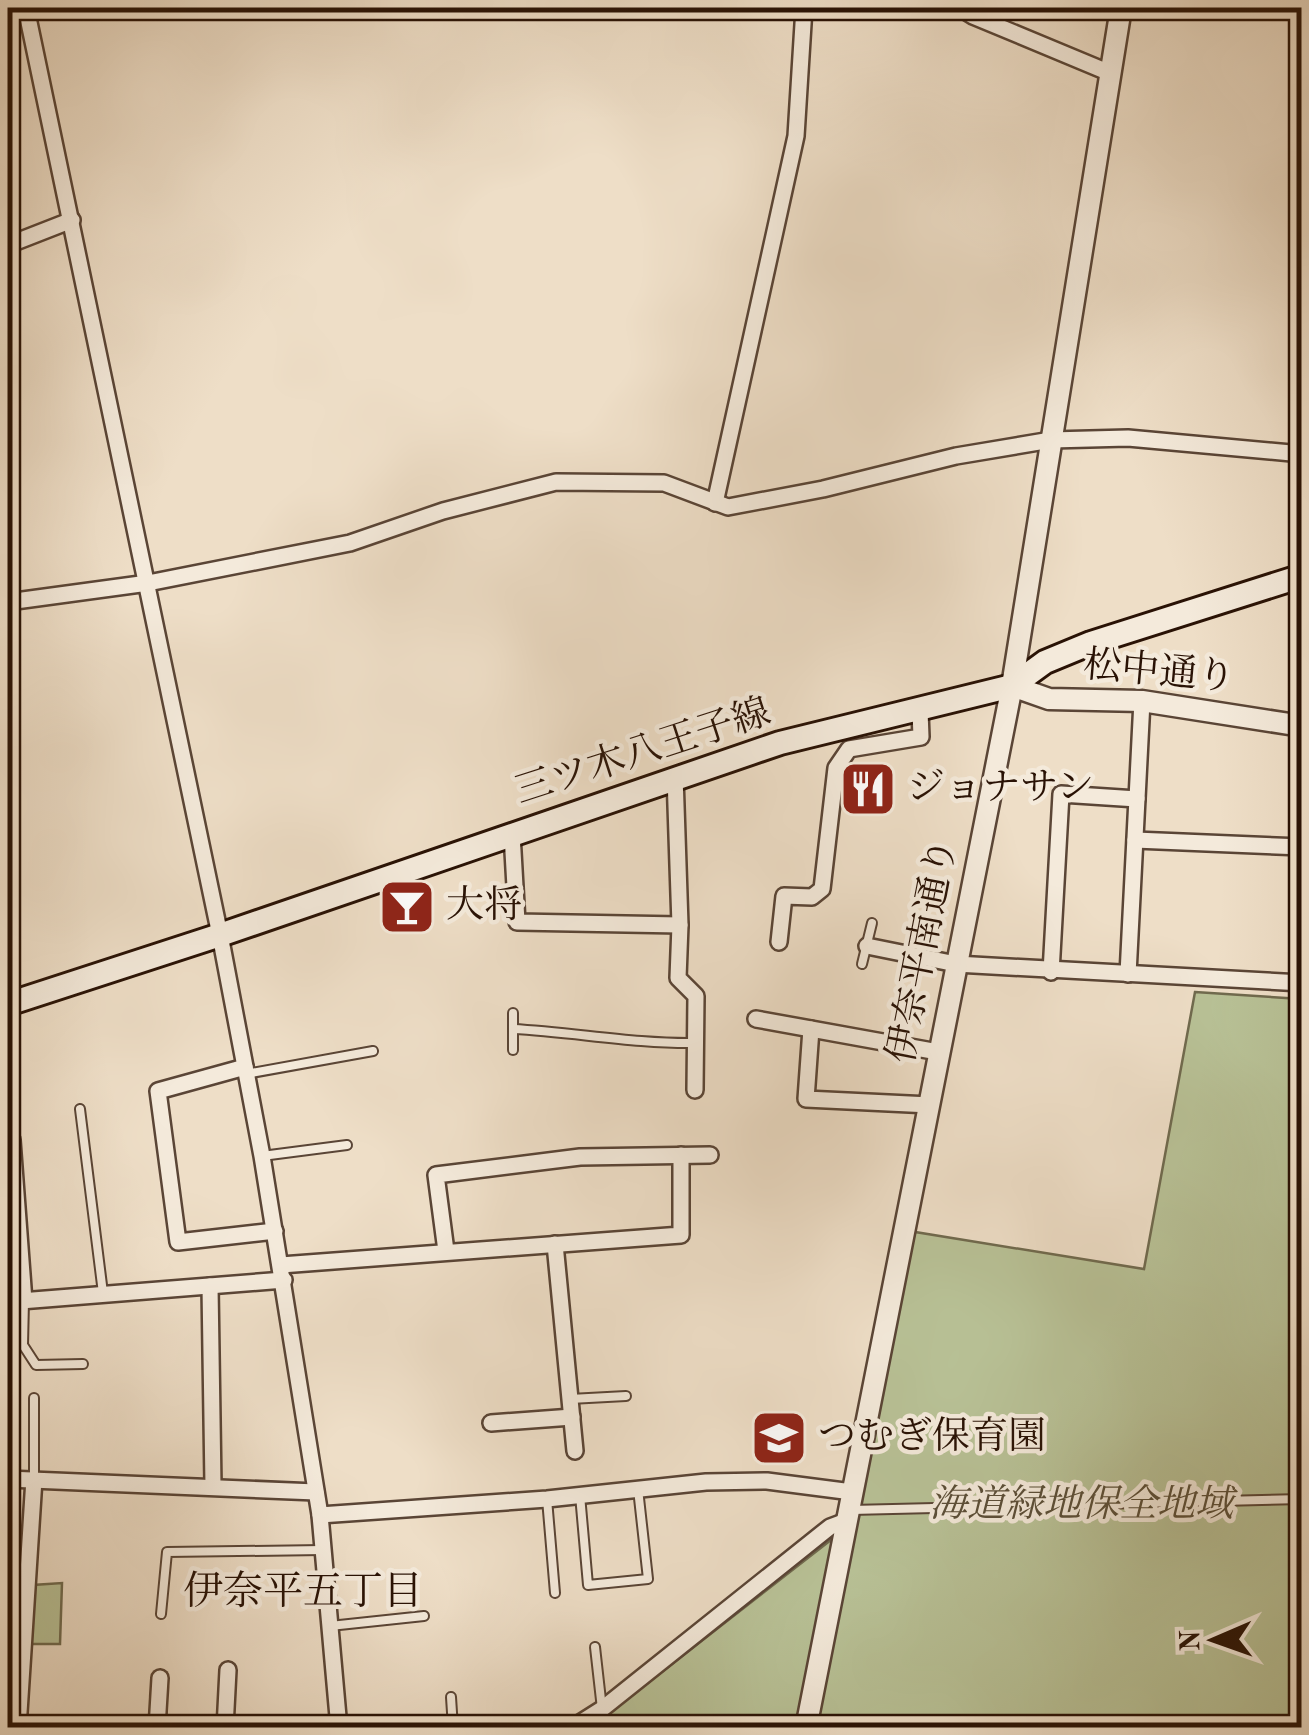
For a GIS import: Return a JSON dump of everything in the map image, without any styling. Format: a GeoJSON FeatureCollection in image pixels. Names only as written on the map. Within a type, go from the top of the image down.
{"type":"FeatureCollection","features":[{"type":"Feature","properties":{"kind":"main road","name":"三ツ木八王子線"},"geometry":{"type":"LineString","coordinates":[[8,1004],[220,935],[675,776],[780,743],[1012,686],[1044,662],[1091,643],[1302,576]]}},
{"type":"Feature","properties":{"kind":"street"},"geometry":{"type":"LineString","coordinates":[[26,8],[148,583],[262,1156],[320,1516],[339,1728]]}},
{"type":"Feature","properties":{"kind":"street"},"geometry":{"type":"LineString","coordinates":[[716,503],[796,136],[804,8]]}},
{"type":"Feature","properties":{"kind":"street"},"geometry":{"type":"LineString","coordinates":[[960,8],[1110,73]]}},
{"type":"Feature","properties":{"kind":"street","name":"伊奈平南通り"},"geometry":{"type":"LineString","coordinates":[[806,1728],[1012,686],[1121,8]]}},
{"type":"Feature","properties":{"kind":"street"},"geometry":{"type":"LineString","coordinates":[[8,245],[72,220]]}},
{"type":"Feature","properties":{"kind":"street"},"geometry":{"type":"LineString","coordinates":[[8,602],[148,583],[350,543],[443,511],[556,482],[664,483],[728,507],[823,489],[956,456],[1050,440],[1128,438],[1302,454]]}},
{"type":"Feature","properties":{"kind":"street","name":"松中通り"},"geometry":{"type":"LineString","coordinates":[[1012,686],[1049,699],[1142,701],[1302,726]]}},
{"type":"Feature","properties":{"kind":"street"},"geometry":{"type":"LineString","coordinates":[[1128,974],[1142,701]]}},
{"type":"Feature","properties":{"kind":"street"},"geometry":{"type":"LineString","coordinates":[[780,942],[784,896],[812,897],[822,888],[836,768],[849,749],[921,737],[920,710]]}},
{"type":"Feature","properties":{"kind":"street"},"geometry":{"type":"LineString","coordinates":[[675,776],[678,978],[696,996],[695,1090]]}},
{"type":"Feature","properties":{"kind":"street"},"geometry":{"type":"LineString","coordinates":[[1050,972],[1061,794],[1137,799]]}},
{"type":"Feature","properties":{"kind":"street"},"geometry":{"type":"LineString","coordinates":[[512,834],[517,922],[680,926]]}},
{"type":"Feature","properties":{"kind":"street"},"geometry":{"type":"LineString","coordinates":[[1135,840],[1302,847]]}},
{"type":"Feature","properties":{"kind":"street"},"geometry":{"type":"LineString","coordinates":[[867,946],[956,964],[1302,984]]}},
{"type":"Feature","properties":{"kind":"street"},"geometry":{"type":"LineString","coordinates":[[756,1019],[938,1052]]}},
{"type":"Feature","properties":{"kind":"street"},"geometry":{"type":"LineString","coordinates":[[810,1029],[806,1099],[930,1106]]}},
{"type":"Feature","properties":{"kind":"street"},"geometry":{"type":"LineString","coordinates":[[246,1070],[158,1091],[178,1242],[275,1232]]}},
{"type":"Feature","properties":{"kind":"street"},"geometry":{"type":"LineString","coordinates":[[12,1140],[16,1302],[210,1286],[446,1251],[681,1235],[681,1155]]}},
{"type":"Feature","properties":{"kind":"street"},"geometry":{"type":"LineString","coordinates":[[446,1251],[436,1175],[580,1157],[710,1155]]}},
{"type":"Feature","properties":{"kind":"street"},"geometry":{"type":"LineString","coordinates":[[554,1244],[575,1451]]}},
{"type":"Feature","properties":{"kind":"street"},"geometry":{"type":"LineString","coordinates":[[210,1286],[213,1486]]}},
{"type":"Feature","properties":{"kind":"street"},"geometry":{"type":"LineString","coordinates":[[491,1424],[572,1417]]}},
{"type":"Feature","properties":{"kind":"street"},"geometry":{"type":"LineString","coordinates":[[18,1728],[34,1479]]}},
{"type":"Feature","properties":{"kind":"street"},"geometry":{"type":"LineString","coordinates":[[8,1480],[316,1492]]}},
{"type":"Feature","properties":{"kind":"street"},"geometry":{"type":"LineString","coordinates":[[320,1516],[706,1482],[767,1481],[849,1508],[602,1709],[572,1728]]}},
{"type":"Feature","properties":{"kind":"street"},"geometry":{"type":"LineString","coordinates":[[225,1728],[228,1670]]}},
{"type":"Feature","properties":{"kind":"street"},"geometry":{"type":"LineString","coordinates":[[157,1728],[160,1678]]}},
{"type":"Feature","properties":{"kind":"lane"},"geometry":{"type":"LineString","coordinates":[[862,964],[872,924]]}},
{"type":"Feature","properties":{"kind":"lane"},"geometry":{"type":"LineString","coordinates":[[512,1013],[513,1050]]}},
{"type":"Feature","properties":{"kind":"lane"},"geometry":{"type":"LineString","coordinates":[[513,1029],[571,1032],[648,1044],[696,1042]]}},
{"type":"Feature","properties":{"kind":"lane"},"geometry":{"type":"LineString","coordinates":[[246,1070],[372,1051]]}},
{"type":"Feature","properties":{"kind":"lane"},"geometry":{"type":"LineString","coordinates":[[80,1109],[103,1295]]}},
{"type":"Feature","properties":{"kind":"lane"},"geometry":{"type":"LineString","coordinates":[[262,1156],[347,1145]]}},
{"type":"Feature","properties":{"kind":"lane"},"geometry":{"type":"LineString","coordinates":[[16,1302],[23,1345],[36,1365],[82,1364]]}},
{"type":"Feature","properties":{"kind":"lane"},"geometry":{"type":"LineString","coordinates":[[570,1399],[626,1396]]}},
{"type":"Feature","properties":{"kind":"lane"},"geometry":{"type":"LineString","coordinates":[[34,1398],[34,1479]]}},
{"type":"Feature","properties":{"kind":"lane"},"geometry":{"type":"LineString","coordinates":[[580,1495],[588,1584],[648,1579],[638,1489]]}},
{"type":"Feature","properties":{"kind":"lane"},"geometry":{"type":"LineString","coordinates":[[546,1498],[555,1593]]}},
{"type":"Feature","properties":{"kind":"lane"},"geometry":{"type":"LineString","coordinates":[[849,1508],[1302,1499]]}},
{"type":"Feature","properties":{"kind":"lane"},"geometry":{"type":"LineString","coordinates":[[161,1614],[168,1552],[323,1550]]}},
{"type":"Feature","properties":{"kind":"lane"},"geometry":{"type":"LineString","coordinates":[[330,1626],[424,1616]]}},
{"type":"Feature","properties":{"kind":"lane"},"geometry":{"type":"LineString","coordinates":[[594,1647],[602,1709]]}},
{"type":"Feature","properties":{"kind":"lane"},"geometry":{"type":"LineString","coordinates":[[451,1697],[453,1728]]}},
{"type":"Feature","properties":{"kind":"green space","name":"海道緑地保全地域"},"geometry":{"type":"Polygon","coordinates":[[[1195,992],[1301,999],[1301,1727],[590,1728],[854,1522],[915,1232],[1144,1269],[1195,992]]]}},
{"type":"Feature","properties":{"kind":"green space"},"geometry":{"type":"Polygon","coordinates":[[[62,1583],[60,1644],[30,1644],[33,1585],[62,1583]]]}},
{"type":"Feature","properties":{"kind":"place","name":"ジョナサン"},"geometry":{"type":"Point","coordinates":[868,789]}},
{"type":"Feature","properties":{"kind":"place","name":"大将"},"geometry":{"type":"Point","coordinates":[407,907]}},
{"type":"Feature","properties":{"kind":"place","name":"つむぎ保育園"},"geometry":{"type":"Point","coordinates":[779,1438]}},
{"type":"Feature","properties":{"kind":"district","name":"伊奈平五丁目"},"geometry":{"type":"Point","coordinates":[303,1594]}}]}
